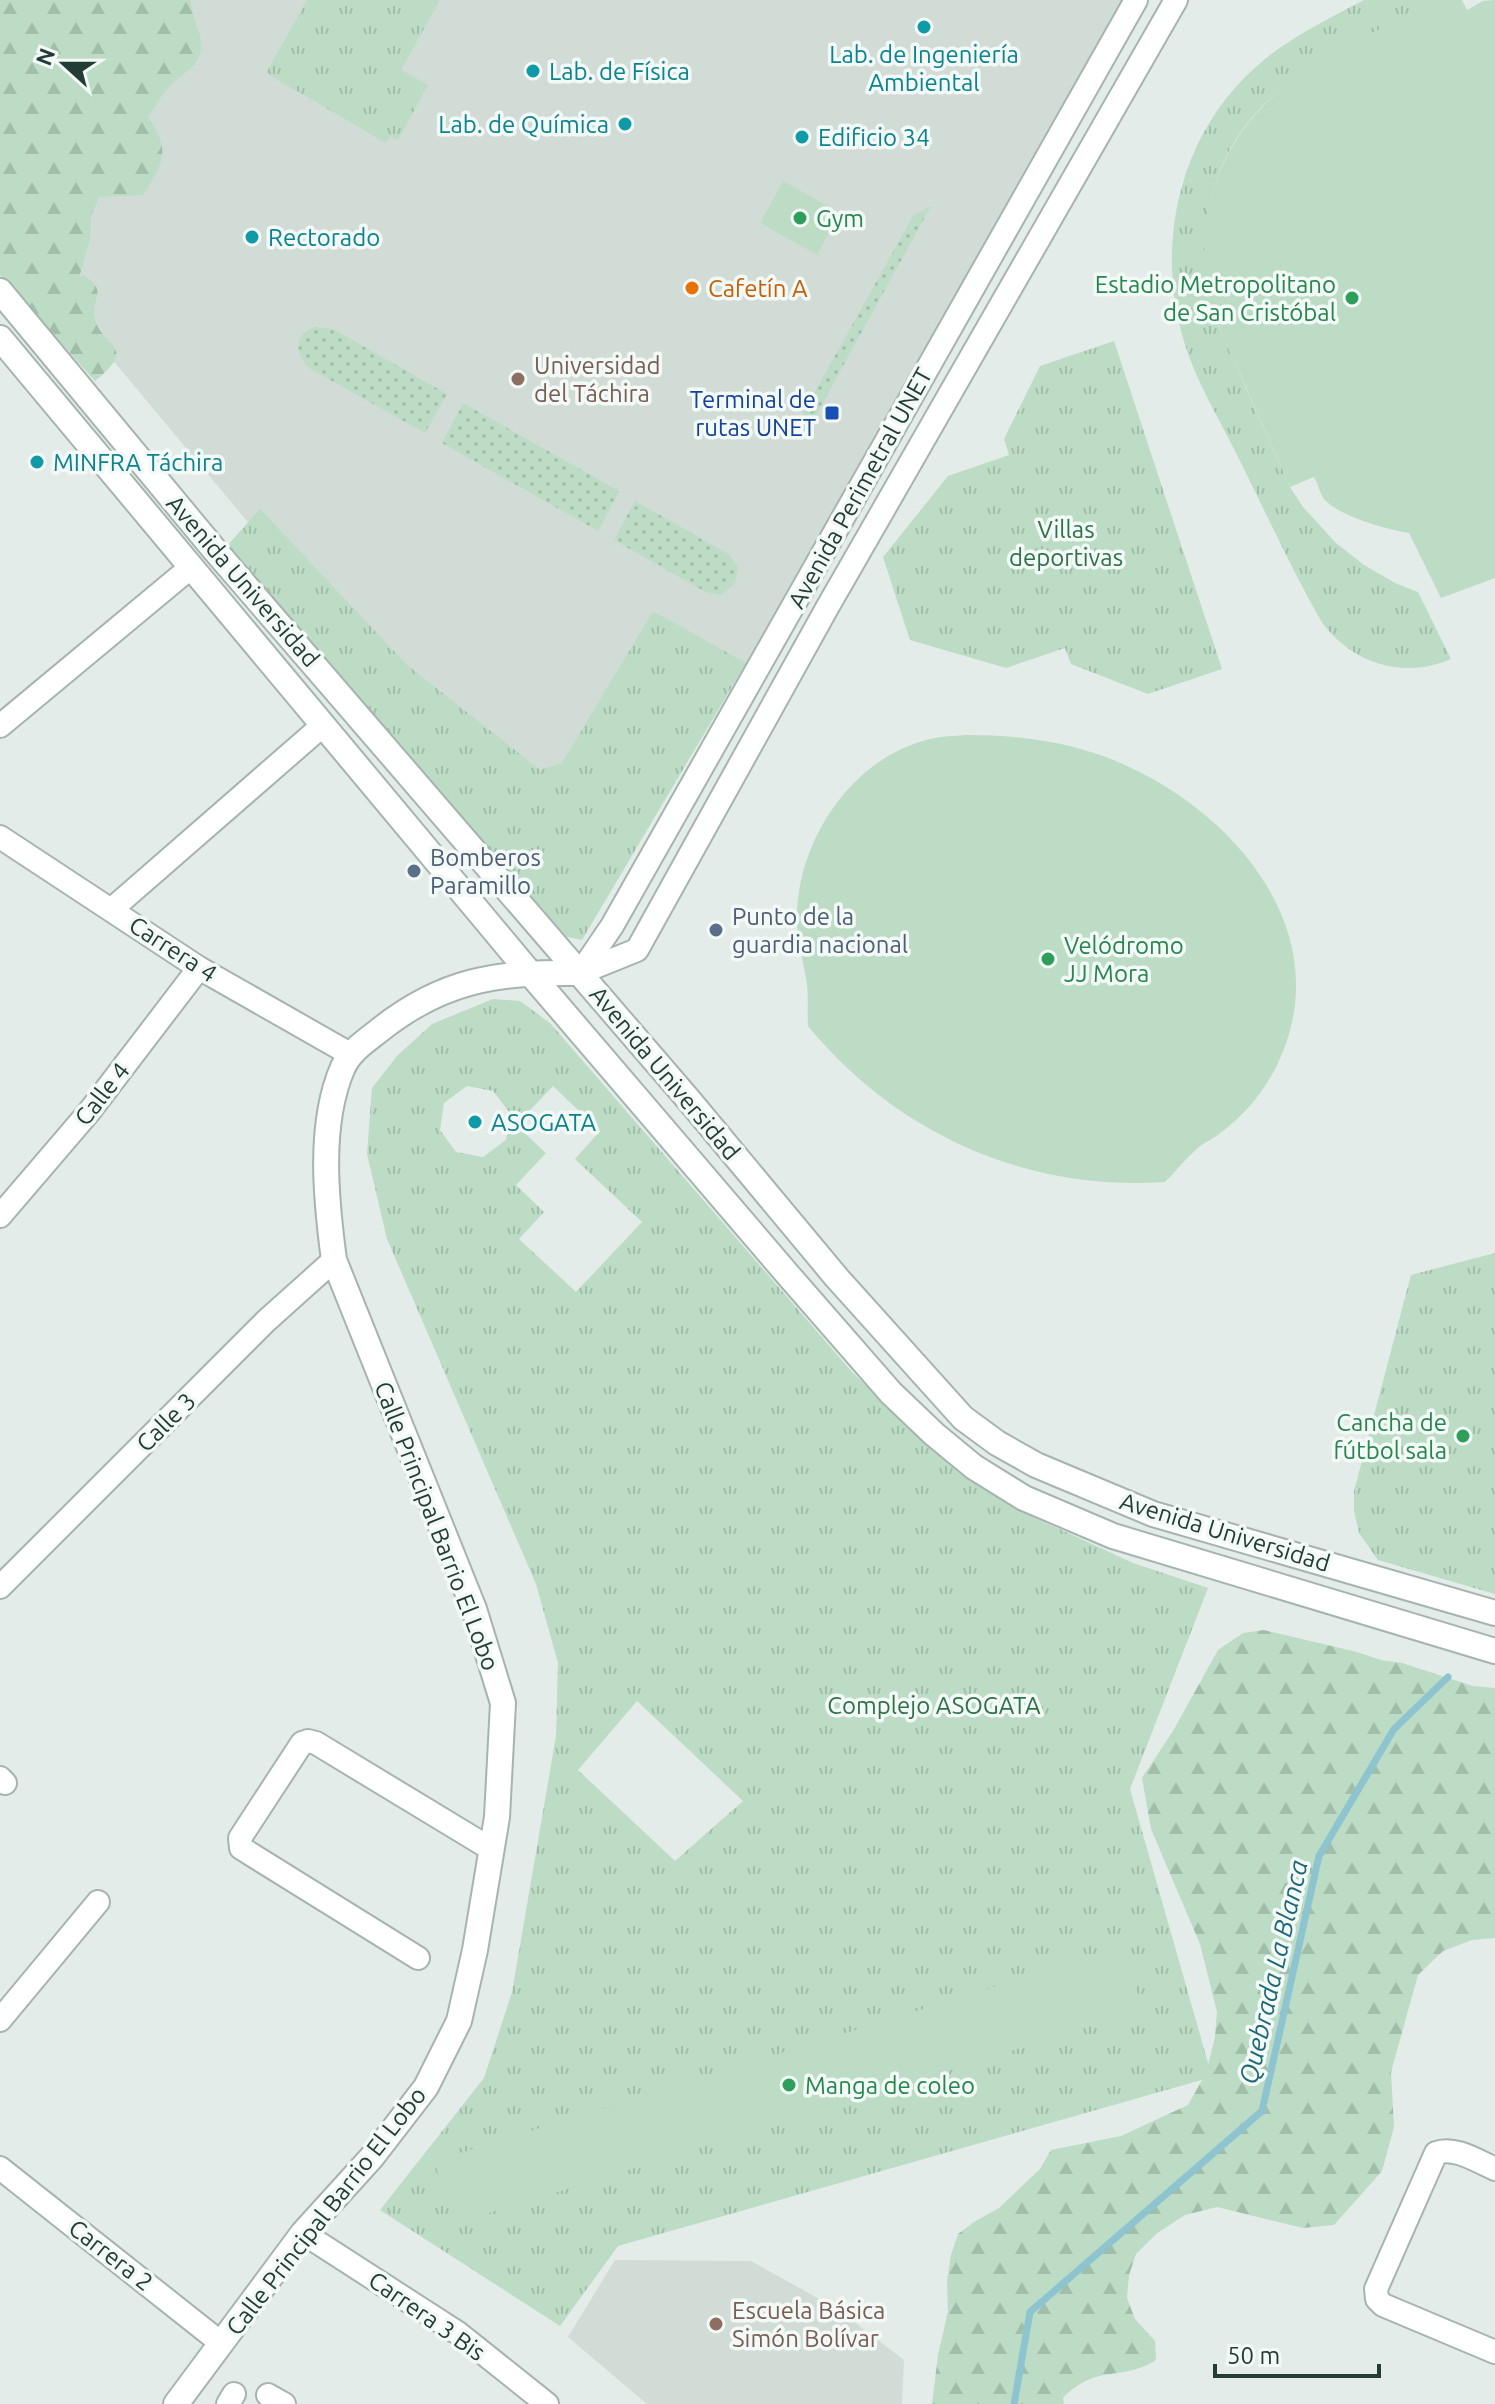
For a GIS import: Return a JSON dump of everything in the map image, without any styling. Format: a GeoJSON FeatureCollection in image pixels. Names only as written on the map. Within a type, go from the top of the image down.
{"type":"FeatureCollection","features":[{"type":"Feature","properties":{"kind":"street","name":"Avenida Perimetral UNET"},"geometry":{"type":"LineString","coordinates":[[580,973],[612,926],[1136,0]]}},
{"type":"Feature","properties":{"kind":"street"},"geometry":{"type":"LineString","coordinates":[[580,973],[637,950],[827,608],[1176,0]]}},
{"type":"Feature","properties":{"kind":"street","name":"Avenida Universidad"},"geometry":{"type":"LineString","coordinates":[[0,291],[213,548],[580,973],[879,1327],[963,1418],[997,1443],[1036,1465],[1153,1514],[1495,1613]]}},
{"type":"Feature","properties":{"kind":"street","name":"Avenida Universidad"},"geometry":{"type":"LineString","coordinates":[[0,338],[529,972],[891,1393],[934,1434],[974,1467],[1024,1498],[1113,1536],[1495,1651]]}},
{"type":"Feature","properties":{"kind":"street"},"geometry":{"type":"LineString","coordinates":[[0,726],[190,568]]}},
{"type":"Feature","properties":{"kind":"street"},"geometry":{"type":"LineString","coordinates":[[801,593],[827,608]]}},
{"type":"Feature","properties":{"kind":"street"},"geometry":{"type":"LineString","coordinates":[[778,634],[805,648]]}},
{"type":"Feature","properties":{"kind":"street"},"geometry":{"type":"LineString","coordinates":[[112,909],[322,726]]}},
{"type":"Feature","properties":{"kind":"street","name":"Carrera 4"},"geometry":{"type":"LineString","coordinates":[[0,837],[199,968],[350,1054]]}},
{"type":"Feature","properties":{"kind":"street","name":"Calle 4"},"geometry":{"type":"LineString","coordinates":[[0,1216],[89,1112],[199,968]]}},
{"type":"Feature","properties":{"kind":"street","name":"Calle Principal Barrio El Lobo"},"geometry":{"type":"LineString","coordinates":[[176,2404],[303,2233],[372,2157],[426,2087],[459,2021],[475,1950],[497,1817],[503,1703],[474,1609],[334,1260],[327,1206],[329,1125],[337,1084],[350,1054],[396,1016],[425,999],[484,977],[529,972],[580,973]]}},
{"type":"Feature","properties":{"kind":"street","name":"Calle 3"},"geometry":{"type":"LineString","coordinates":[[0,1587],[266,1321],[334,1260]]}},
{"type":"Feature","properties":{"kind":"street"},"geometry":{"type":"LineString","coordinates":[[418,1958],[241,1848],[240,1838],[302,1743],[316,1743],[491,1849]]}},
{"type":"Feature","properties":{"kind":"street"},"geometry":{"type":"LineString","coordinates":[[0,2020],[98,1902]]}},
{"type":"Feature","properties":{"kind":"street"},"geometry":{"type":"LineString","coordinates":[[1495,2169],[1455,2151],[1445,2149],[1436,2153],[1376,2289],[1377,2299],[1383,2305],[1495,2352]]}},
{"type":"Feature","properties":{"kind":"street","name":"Carrera 2"},"geometry":{"type":"LineString","coordinates":[[0,2168],[221,2343]]}},
{"type":"Feature","properties":{"kind":"street","name":"Carrera 3 Bis"},"geometry":{"type":"LineString","coordinates":[[303,2233],[458,2333],[547,2404]]}},
{"type":"Feature","properties":{"kind":"shaded area","name":"Universidad del Táchira"},"geometry":{"type":"Polygon","coordinates":[[[0,0],[1125,0],[767,629],[588,920],[257,533],[0,225],[0,0]]]}},
{"type":"Feature","properties":{"kind":"shaded area","name":"Escuela Básica Simón Bolívar"},"geometry":{"type":"Polygon","coordinates":[[[615,2260],[751,2261],[839,2310],[904,2360],[902,2404],[647,2404],[568,2337],[615,2260]]]}},
{"type":"Feature","properties":{"kind":"green space"},"geometry":{"type":"Polygon","coordinates":[[[0,0],[191,0],[200,36],[201,49],[197,60],[166,90],[148,117],[162,148],[160,165],[150,184],[143,195],[99,197],[91,216],[90,239],[79,278],[83,275],[96,286],[95,319],[116,353],[115,360],[95,381],[0,275],[0,0]]]}},
{"type":"Feature","properties":{"kind":"green space"},"geometry":{"type":"Polygon","coordinates":[[[307,0],[440,0],[401,70],[428,85],[398,140],[390,136],[386,143],[266,73],[307,0]]]}},
{"type":"Feature","properties":{"kind":"green space"},"geometry":{"type":"Polygon","coordinates":[[[1364,0],[1432,0],[1296,79],[1270,99],[1249,122],[1231,147],[1219,174],[1210,203],[1205,263],[1217,323],[1290,487],[1303,507],[1336,543],[1364,565],[1418,592],[1451,659],[1414,668],[1379,664],[1362,657],[1333,636],[1321,621],[1188,354],[1175,300],[1172,262],[1174,223],[1182,186],[1195,150],[1213,117],[1236,86],[1276,50],[1364,0]]]}},
{"type":"Feature","properties":{"kind":"green space","name":"Estadio Metropolitano de San Cristóbal"},"geometry":{"type":"Polygon","coordinates":[[[1432,0],[1462,0],[1467,10],[1483,1],[1495,0],[1495,578],[1441,598],[1409,533],[1352,517],[1332,506],[1323,498],[1314,477],[1290,487],[1217,322],[1205,274],[1204,244],[1214,186],[1226,159],[1259,110],[1316,66],[1432,0]]]}},
{"type":"Feature","properties":{"kind":"green space","name":"Gym"},"geometry":{"type":"Polygon","coordinates":[[[783,181],[840,213],[817,255],[760,223],[783,181]]]}},
{"type":"Feature","properties":{"kind":"green space"},"geometry":{"type":"Polygon","coordinates":[[[931,206],[805,435],[802,415],[913,216],[931,206]]]}},
{"type":"Feature","properties":{"kind":"green space"},"geometry":{"type":"Polygon","coordinates":[[[314,327],[333,329],[447,394],[425,433],[309,368],[301,357],[298,345],[302,335],[314,327]]]}},
{"type":"Feature","properties":{"kind":"green space","name":"Villas deportivas"},"geometry":{"type":"Polygon","coordinates":[[[1114,341],[1222,669],[1148,694],[1071,664],[1065,648],[1006,668],[910,640],[883,557],[948,476],[1009,455],[1004,439],[1040,366],[1114,341]]]}},
{"type":"Feature","properties":{"kind":"green space"},"geometry":{"type":"Polygon","coordinates":[[[463,403],[619,491],[598,531],[442,443],[463,403]]]}},
{"type":"Feature","properties":{"kind":"green space"},"geometry":{"type":"Polygon","coordinates":[[[635,501],[728,554],[738,567],[735,583],[721,595],[706,592],[614,540],[635,501]]]}},
{"type":"Feature","properties":{"kind":"green space"},"geometry":{"type":"Polygon","coordinates":[[[260,509],[407,665],[540,770],[562,763],[653,611],[746,663],[582,940],[563,936],[226,547],[260,509]]]}},
{"type":"Feature","properties":{"kind":"green space","name":"Velódromo JJ Mora"},"geometry":{"type":"Polygon","coordinates":[[[966,735],[1053,742],[1103,756],[1148,777],[1191,804],[1230,838],[1261,876],[1283,919],[1295,966],[1294,1015],[1277,1065],[1260,1094],[1245,1111],[1217,1136],[1201,1145],[1165,1182],[1113,1182],[1063,1177],[1014,1165],[967,1148],[923,1125],[882,1097],[843,1064],[808,1026],[807,984],[798,937],[797,912],[800,883],[820,829],[855,782],[878,763],[903,748],[930,739],[966,735]]]}},
{"type":"Feature","properties":{"kind":"green space","name":"Complejo ASOGATA"},"geometry":{"type":"Polygon","coordinates":[[[493,999],[520,1001],[550,1023],[852,1372],[928,1445],[1029,1515],[1133,1563],[1208,1588],[1130,1789],[1212,2077],[618,2246],[560,2326],[380,2210],[484,2078],[512,1992],[556,1736],[558,1663],[536,1584],[387,1239],[367,1154],[372,1088],[397,1056],[432,1024],[493,999]],[[467,1086],[444,1103],[440,1130],[456,1152],[483,1157],[506,1140],[510,1113],[493,1091],[467,1086]],[[553,1086],[516,1125],[546,1153],[516,1185],[544,1212],[519,1239],[576,1292],[642,1222],[575,1159],[600,1131],[553,1086]],[[637,1701],[578,1770],[675,1861],[743,1801],[637,1701]]]}},
{"type":"Feature","properties":{"kind":"green space"},"geometry":{"type":"Polygon","coordinates":[[[1495,1253],[1495,1594],[1378,1560],[1359,1533],[1354,1491],[1411,1275],[1495,1253]]]}},
{"type":"Feature","properties":{"kind":"green space"},"geometry":{"type":"Polygon","coordinates":[[[1264,1630],[1402,1663],[1473,1686],[1495,1688],[1495,1938],[1472,1940],[1443,1951],[1418,1975],[1391,2072],[1394,2127],[1382,2171],[1334,2225],[1303,2228],[1217,2207],[1185,2215],[1156,2234],[1136,2254],[1129,2275],[1127,2298],[1135,2319],[1155,2341],[1156,2360],[1143,2367],[1087,2380],[1063,2398],[1064,2404],[932,2404],[948,2311],[947,2281],[958,2234],[999,2208],[1040,2169],[1051,2150],[1121,2136],[1188,2105],[1206,2073],[1215,2037],[1217,2012],[1200,1944],[1151,1829],[1142,1778],[1173,1731],[1218,1650],[1243,1633],[1264,1630]]]}},
{"type":"Feature","properties":{"kind":"green space","name":"Manga de coleo"},"geometry":{"type":"Polygon","coordinates":[[[1123,1947],[1143,2010],[454,2224],[434,2161],[1123,1947]]]}},
{"type":"Feature","properties":{"kind":"waterway","name":"Quebrada La Blanca"},"geometry":{"type":"LineString","coordinates":[[1014,2404],[1030,2312],[1262,2111],[1319,1856],[1394,1729],[1448,1677]]}},
{"type":"Feature","properties":{"kind":"place","name":"Lab. de Ingeniería Ambiental"},"geometry":{"type":"Point","coordinates":[924,27]}},
{"type":"Feature","properties":{"kind":"place","name":"Lab. de Física"},"geometry":{"type":"Point","coordinates":[533,71]}},
{"type":"Feature","properties":{"kind":"place","name":"Lab. de Química"},"geometry":{"type":"Point","coordinates":[625,124]}},
{"type":"Feature","properties":{"kind":"place","name":"Edificio 34"},"geometry":{"type":"Point","coordinates":[802,137]}},
{"type":"Feature","properties":{"kind":"place","name":"Gym"},"geometry":{"type":"Point","coordinates":[800,218]}},
{"type":"Feature","properties":{"kind":"place","name":"Rectorado"},"geometry":{"type":"Point","coordinates":[252,237]}},
{"type":"Feature","properties":{"kind":"place","name":"Cafetín A"},"geometry":{"type":"Point","coordinates":[692,288]}},
{"type":"Feature","properties":{"kind":"place","name":"Estadio Metropolitano de San Cristóbal"},"geometry":{"type":"Point","coordinates":[1352,298]}},
{"type":"Feature","properties":{"kind":"place","name":"Universidad del Táchira"},"geometry":{"type":"Point","coordinates":[518,379]}},
{"type":"Feature","properties":{"kind":"place","name":"Terminal de rutas UNET"},"geometry":{"type":"Point","coordinates":[832,413]}},
{"type":"Feature","properties":{"kind":"place","name":"MINFRA Táchira"},"geometry":{"type":"Point","coordinates":[37,462]}},
{"type":"Feature","properties":{"kind":"place","name":"Bomberos Paramillo"},"geometry":{"type":"Point","coordinates":[414,871]}},
{"type":"Feature","properties":{"kind":"place","name":"Punto de la guardia nacional"},"geometry":{"type":"Point","coordinates":[716,930]}},
{"type":"Feature","properties":{"kind":"place","name":"Velódromo JJ Mora"},"geometry":{"type":"Point","coordinates":[1048,959]}},
{"type":"Feature","properties":{"kind":"place","name":"ASOGATA"},"geometry":{"type":"Point","coordinates":[475,1122]}},
{"type":"Feature","properties":{"kind":"place","name":"Cancha de fútbol sala"},"geometry":{"type":"Point","coordinates":[1463,1436]}},
{"type":"Feature","properties":{"kind":"place","name":"Manga de coleo"},"geometry":{"type":"Point","coordinates":[789,2085]}},
{"type":"Feature","properties":{"kind":"place","name":"Escuela Básica Simón Bolívar"},"geometry":{"type":"Point","coordinates":[716,2324]}}]}
